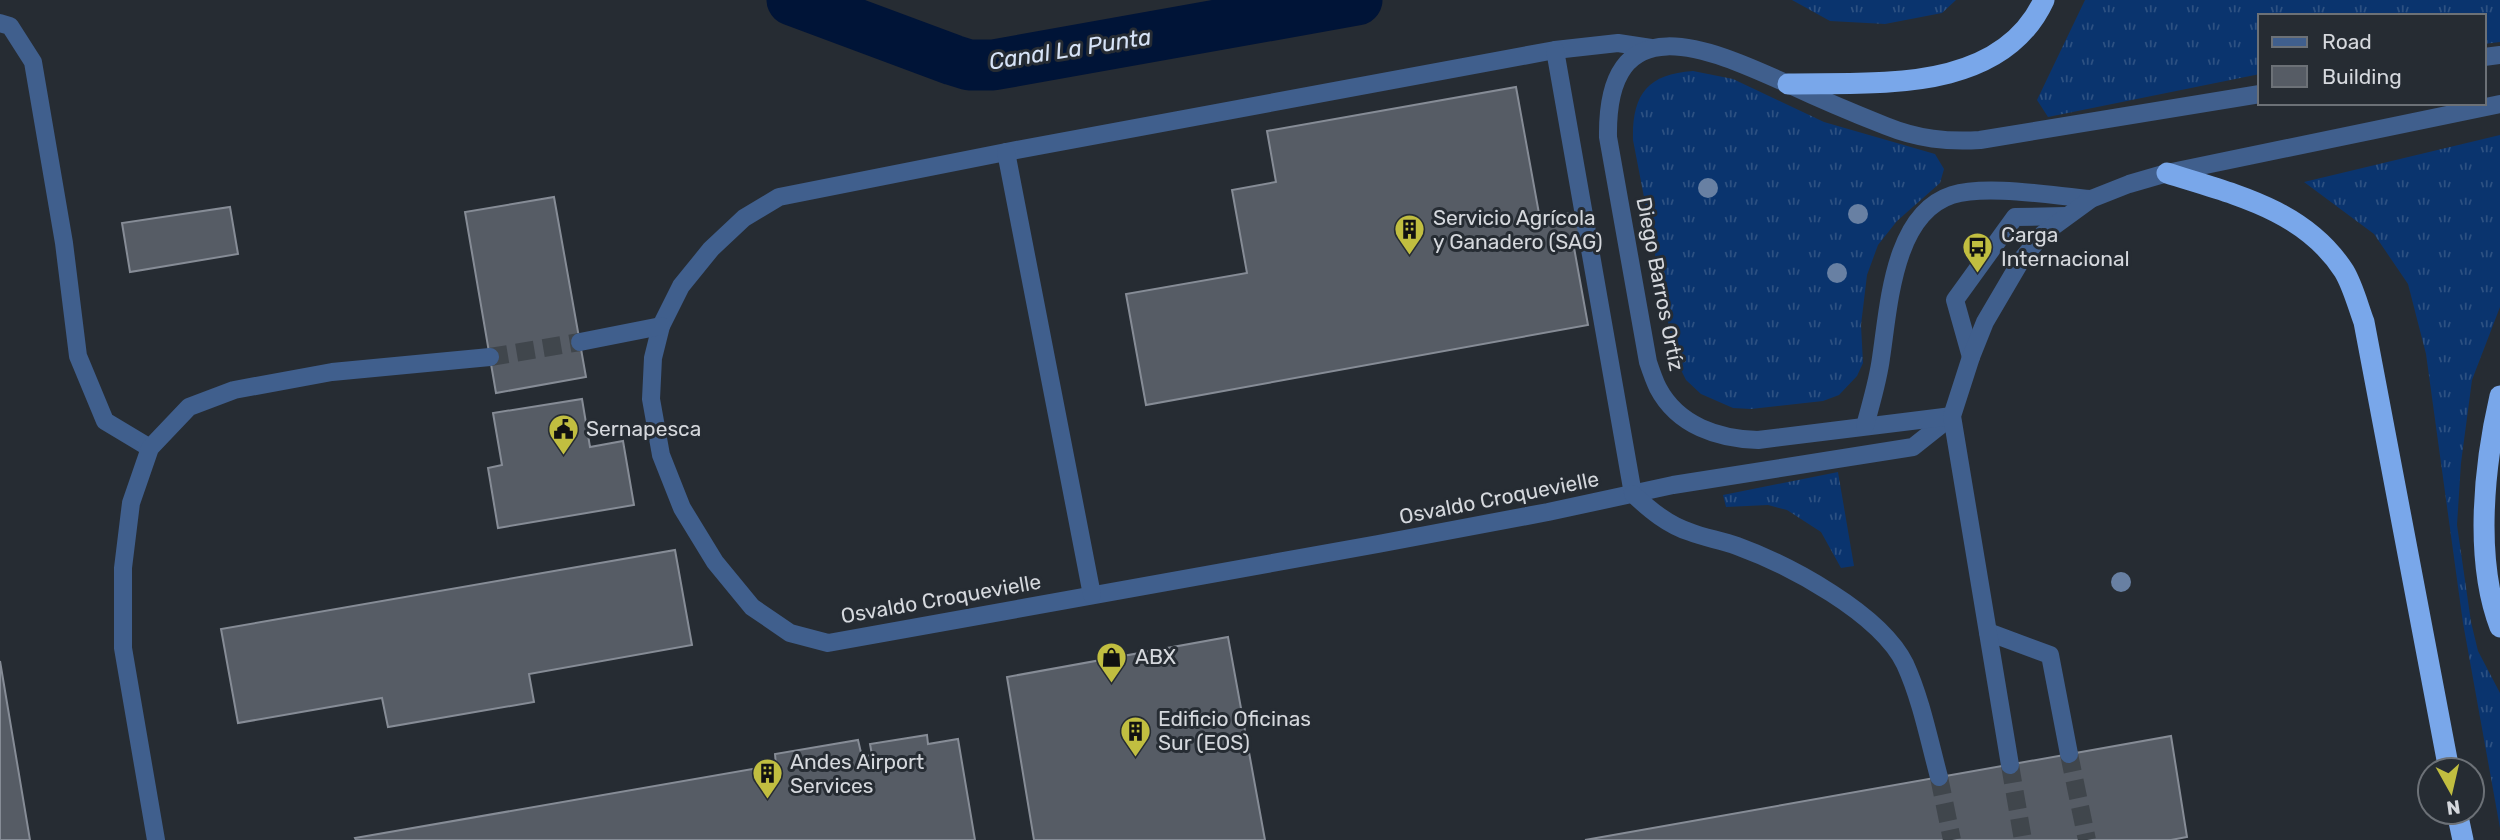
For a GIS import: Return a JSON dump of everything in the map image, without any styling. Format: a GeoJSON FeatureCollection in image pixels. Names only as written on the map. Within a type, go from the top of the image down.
{"type":"FeatureCollection","features":[{"type":"Feature","properties":{"kind":"highway"},"geometry":{"type":"LineString","coordinates":[[1788,84],[1891,82],[1933,77],[1970,67],[1997,53],[2023,32],[2044,0]]}},
{"type":"Feature","properties":{"kind":"highway"},"geometry":{"type":"LineString","coordinates":[[2167,173],[2261,203],[2310,232],[2345,272],[2364,322],[2446,756]]}},
{"type":"Feature","properties":{"kind":"highway"},"geometry":{"type":"LineString","coordinates":[[2500,396],[2489,441],[2484,495],[2489,585],[2500,627]]}},
{"type":"Feature","properties":{"kind":"street"},"geometry":{"type":"LineString","coordinates":[[0,23],[10,26],[33,62],[64,243],[78,356],[105,421],[149,448]]}},
{"type":"Feature","properties":{"kind":"street","name":"Osvaldo Croquevielle"},"geometry":{"type":"LineString","coordinates":[[1651,48],[1618,43],[1555,50],[779,197],[744,218],[711,249],[681,286],[661,326],[653,358],[651,399],[661,456],[682,508],[715,562],[752,607],[790,633],[828,643],[1417,537],[1673,485],[1913,447],[1952,416]]}},
{"type":"Feature","properties":{"kind":"street"},"geometry":{"type":"LineString","coordinates":[[1651,48],[1669,46],[1715,53],[1746,64],[1887,127],[1926,138],[1950,141],[1980,140],[2258,94]]}},
{"type":"Feature","properties":{"kind":"street","name":"Diego Barros Ortíz"},"geometry":{"type":"LineString","coordinates":[[1651,48],[1634,58],[1616,80],[1608,110],[1608,137],[1648,362],[1659,390],[1673,408],[1693,424],[1712,434],[1733,439],[1758,440],[1952,416]]}},
{"type":"Feature","properties":{"kind":"street"},"geometry":{"type":"LineString","coordinates":[[1555,50],[1633,494],[1669,523],[1689,532],[1737,546],[1823,589],[1861,615],[1889,639],[1904,664],[1917,697],[1939,777]]}},
{"type":"Feature","properties":{"kind":"street"},"geometry":{"type":"LineString","coordinates":[[2010,765],[1952,416],[1985,322],[2022,259],[2043,234],[2066,216],[2091,200],[2129,184],[2167,173],[2500,104]]}},
{"type":"Feature","properties":{"kind":"street"},"geometry":{"type":"LineString","coordinates":[[1006,152],[1092,595]]}},
{"type":"Feature","properties":{"kind":"street"},"geometry":{"type":"LineString","coordinates":[[1866,426],[1881,360],[1888,307],[1905,242],[1921,214],[1953,194],[1987,191],[2091,200]]}},
{"type":"Feature","properties":{"kind":"street"},"geometry":{"type":"LineString","coordinates":[[1971,357],[1955,300],[2015,216],[2066,216]]}},
{"type":"Feature","properties":{"kind":"street"},"geometry":{"type":"LineString","coordinates":[[580,342],[661,326]]}},
{"type":"Feature","properties":{"kind":"street"},"geometry":{"type":"LineString","coordinates":[[156,840],[123,648],[123,568],[131,503],[149,448],[189,407],[234,390],[332,372],[490,357]]}},
{"type":"Feature","properties":{"kind":"street"},"geometry":{"type":"LineString","coordinates":[[1988,632],[2050,655],[2069,754]]}},
{"type":"Feature","properties":{"kind":"green space"},"geometry":{"type":"Polygon","coordinates":[[[1792,0],[1956,0],[1942,13],[1885,24],[1830,21],[1792,0]]]}},
{"type":"Feature","properties":{"kind":"green space"},"geometry":{"type":"Polygon","coordinates":[[[2085,0],[2500,0],[2500,42],[2486,44],[2486,14],[2258,14],[2258,74],[2048,117],[2037,100],[2085,0]]]}},
{"type":"Feature","properties":{"kind":"green space"},"geometry":{"type":"Polygon","coordinates":[[[1693,71],[1733,79],[1824,122],[1935,154],[1944,169],[1940,183],[1897,221],[1878,245],[1867,275],[1861,325],[1863,363],[1857,376],[1839,395],[1823,401],[1751,409],[1733,408],[1701,394],[1686,380],[1675,358],[1633,140],[1633,124],[1639,99],[1654,82],[1677,73],[1693,71]]]}},
{"type":"Feature","properties":{"kind":"green space"},"geometry":{"type":"Polygon","coordinates":[[[2500,135],[2500,307],[2472,380],[2461,463],[2457,525],[2471,622],[2478,651],[2500,693],[2500,828],[2463,623],[2426,354],[2408,284],[2374,234],[2304,182],[2500,135]]]}},
{"type":"Feature","properties":{"kind":"green space"},"geometry":{"type":"Polygon","coordinates":[[[1838,472],[1854,566],[1841,568],[1821,532],[1787,510],[1768,505],[1726,507],[1723,495],[1838,472]]]}},
{"type":"Feature","properties":{"kind":"building","name":"Servicio Agrícola y Ganadero (SAG)"},"geometry":{"type":"Polygon","coordinates":[[[1516,87],[1540,219],[1577,212],[1583,241],[1573,242],[1588,325],[1146,405],[1126,294],[1247,273],[1232,190],[1276,182],[1267,131],[1516,87]]]}},
{"type":"Feature","properties":{"kind":"building"},"geometry":{"type":"Polygon","coordinates":[[[554,197],[586,377],[496,393],[465,212],[554,197]]]}},
{"type":"Feature","properties":{"kind":"building"},"geometry":{"type":"Polygon","coordinates":[[[230,207],[238,254],[130,272],[122,223],[230,207]]]}},
{"type":"Feature","properties":{"kind":"building","name":"Sernapesca"},"geometry":{"type":"Polygon","coordinates":[[[582,399],[590,447],[623,441],[634,505],[498,528],[488,468],[502,465],[493,413],[582,399]]]}},
{"type":"Feature","properties":{"kind":"building"},"geometry":{"type":"Polygon","coordinates":[[[675,550],[692,645],[529,674],[534,702],[388,727],[382,698],[238,723],[221,629],[675,550]]]}},
{"type":"Feature","properties":{"kind":"building","name":"Edificio Oficinas Sur (EOS)"},"geometry":{"type":"Polygon","coordinates":[[[1228,637],[1265,840],[1034,840],[1007,677],[1228,637]]]}},
{"type":"Feature","properties":{"kind":"building"},"geometry":{"type":"Polygon","coordinates":[[[0,661],[30,840],[0,840],[0,661]]]}},
{"type":"Feature","properties":{"kind":"building","name":"Andes Airport Services"},"geometry":{"type":"Polygon","coordinates":[[[927,735],[928,744],[958,739],[975,840],[355,838],[776,765],[775,754],[858,740],[862,757],[872,755],[870,744],[927,735]]]}},
{"type":"Feature","properties":{"kind":"building"},"geometry":{"type":"Polygon","coordinates":[[[2171,736],[2187,837],[2171,840],[1585,840],[2171,736]]]}},
{"type":"Feature","properties":{"kind":"waterway","name":"Canal La Punta"},"geometry":{"type":"LineString","coordinates":[[792,0],[969,65],[993,65],[1357,0]]}},
{"type":"Feature","properties":{"kind":"tunnel"},"geometry":{"type":"LineString","coordinates":[[490,357],[580,342]]}},
{"type":"Feature","properties":{"kind":"tunnel"},"geometry":{"type":"LineString","coordinates":[[2069,754],[2087,840]]}},
{"type":"Feature","properties":{"kind":"tunnel"},"geometry":{"type":"LineString","coordinates":[[2010,765],[2023,840]]}},
{"type":"Feature","properties":{"kind":"tunnel"},"geometry":{"type":"LineString","coordinates":[[1939,777],[1952,840]]}},
{"type":"Feature","properties":{"kind":"place","name":"Servicio Agrícola y Ganadero (SAG)"},"geometry":{"type":"Point","coordinates":[1410,257]}},
{"type":"Feature","properties":{"kind":"place","name":"Carga Internacional"},"geometry":{"type":"Point","coordinates":[1978,274]}},
{"type":"Feature","properties":{"kind":"place","name":"Sernapesca"},"geometry":{"type":"Point","coordinates":[563,456]}},
{"type":"Feature","properties":{"kind":"place","name":"ABX"},"geometry":{"type":"Point","coordinates":[1112,684]}},
{"type":"Feature","properties":{"kind":"place","name":"Edificio Oficinas Sur (EOS)"},"geometry":{"type":"Point","coordinates":[1135,758]}},
{"type":"Feature","properties":{"kind":"place","name":"Andes Airport Services"},"geometry":{"type":"Point","coordinates":[767,801]}}]}
